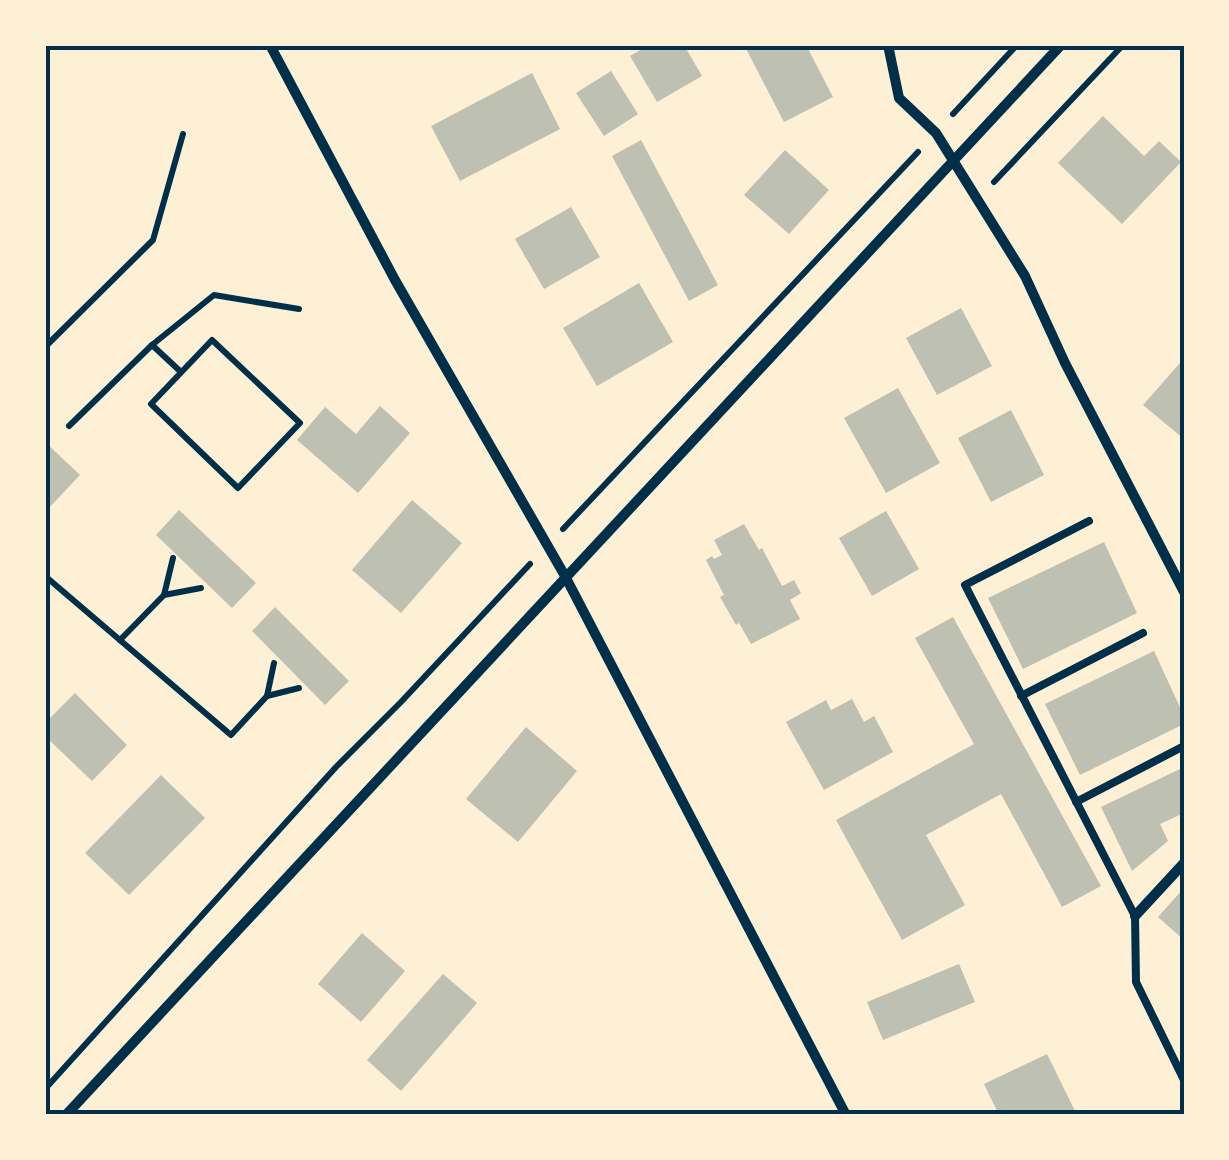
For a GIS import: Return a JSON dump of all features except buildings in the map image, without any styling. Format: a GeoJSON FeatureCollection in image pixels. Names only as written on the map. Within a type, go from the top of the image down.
{"type":"FeatureCollection","features":[{"type":"Feature","properties":{"kind":"street"},"geometry":{"type":"LineString","coordinates":[[270,45],[395,280],[566,576],[846,1115]]}},
{"type":"Feature","properties":{"kind":"street"},"geometry":{"type":"LineString","coordinates":[[888,45],[899,98],[936,133],[1025,276],[1065,363],[1184,592]]}},
{"type":"Feature","properties":{"kind":"street"},"geometry":{"type":"LineString","coordinates":[[66,1115],[1061,45]]}},
{"type":"Feature","properties":{"kind":"street"},"geometry":{"type":"LineString","coordinates":[[1135,916],[1184,863]]}},
{"type":"Feature","properties":{"kind":"lane"},"geometry":{"type":"LineString","coordinates":[[1089,521],[964,584],[1135,916],[1136,982],[1184,1080]]}},
{"type":"Feature","properties":{"kind":"lane"},"geometry":{"type":"LineString","coordinates":[[1021,696],[1143,633]]}},
{"type":"Feature","properties":{"kind":"lane"},"geometry":{"type":"LineString","coordinates":[[1076,802],[1184,746]]}},
{"type":"Feature","properties":{"kind":"path"},"geometry":{"type":"LineString","coordinates":[[978,198],[1123,45]]}},
{"type":"Feature","properties":{"kind":"path"},"geometry":{"type":"LineString","coordinates":[[45,347],[153,240],[183,134]]}},
{"type":"Feature","properties":{"kind":"path"},"geometry":{"type":"LineString","coordinates":[[69,426],[152,345],[214,295],[299,309]]}},
{"type":"Feature","properties":{"kind":"path"},"geometry":{"type":"LineString","coordinates":[[212,340],[300,423],[238,488],[151,404],[182,372],[212,340]]}},
{"type":"Feature","properties":{"kind":"path"},"geometry":{"type":"LineString","coordinates":[[152,345],[182,372]]}},
{"type":"Feature","properties":{"kind":"path"},"geometry":{"type":"LineString","coordinates":[[120,640],[164,595],[173,558]]}},
{"type":"Feature","properties":{"kind":"path"},"geometry":{"type":"LineString","coordinates":[[45,576],[231,735],[267,696],[274,663]]}},
{"type":"Feature","properties":{"kind":"path"},"geometry":{"type":"LineString","coordinates":[[164,595],[200,588]]}},
{"type":"Feature","properties":{"kind":"path"},"geometry":{"type":"LineString","coordinates":[[267,696],[299,688]]}}]}
